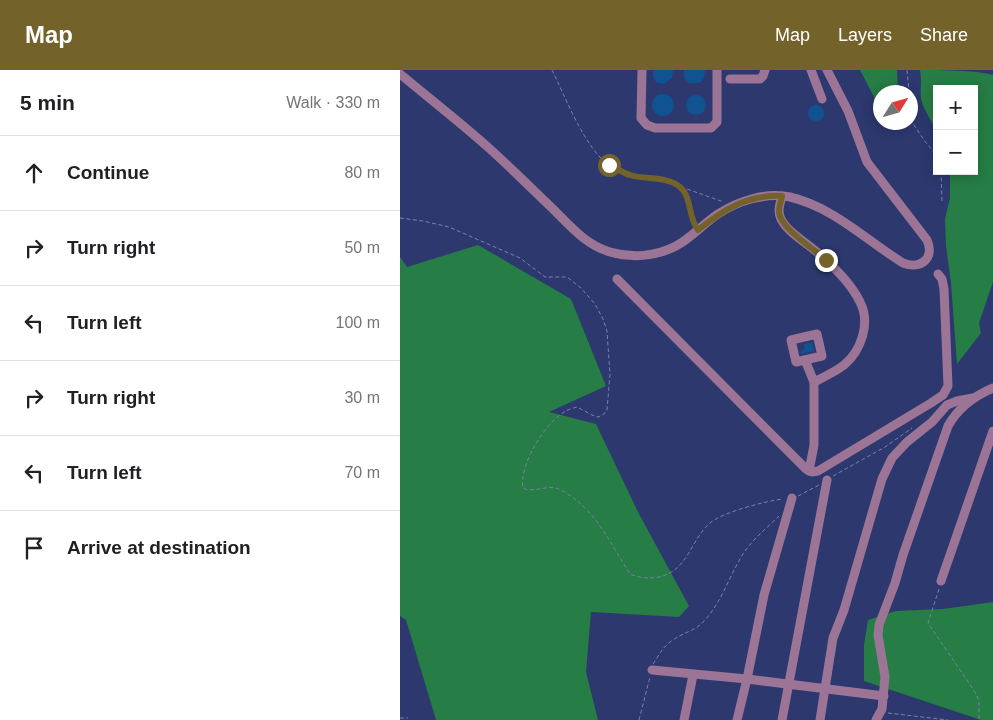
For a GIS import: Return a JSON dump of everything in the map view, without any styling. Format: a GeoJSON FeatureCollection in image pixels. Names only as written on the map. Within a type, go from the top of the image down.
{"type":"FeatureCollection","features":[{"type":"Feature","properties":{"kind":"street"},"geometry":{"type":"LineString","coordinates":[[642,70],[642,118],[647,125],[655,128],[711,128],[717,122],[717,70]]}},
{"type":"Feature","properties":{"kind":"street"},"geometry":{"type":"LineString","coordinates":[[730,79],[760,79],[765,70]]}},
{"type":"Feature","properties":{"kind":"street"},"geometry":{"type":"LineString","coordinates":[[811,70],[822,99]]}},
{"type":"Feature","properties":{"kind":"street"},"geometry":{"type":"LineString","coordinates":[[400,74],[491,150],[581,236],[599,248],[622,255],[648,255],[674,247],[734,205],[753,198],[782,196],[808,202],[826,210],[908,265],[922,264],[928,256],[927,240],[867,162],[848,111],[827,70]]}},
{"type":"Feature","properties":{"kind":"street"},"geometry":{"type":"LineString","coordinates":[[782,196],[779,213],[784,225],[833,268],[859,299],[864,313],[863,335],[853,356],[842,366],[814,382]]}},
{"type":"Feature","properties":{"kind":"street"},"geometry":{"type":"LineString","coordinates":[[617,279],[812,472],[818,471],[939,398],[945,392],[948,386],[949,374],[942,279],[938,274]]}},
{"type":"Feature","properties":{"kind":"street"},"geometry":{"type":"LineString","coordinates":[[805,360],[814,382],[814,445],[809,471]]}},
{"type":"Feature","properties":{"kind":"street"},"geometry":{"type":"LineString","coordinates":[[820,720],[833,638],[844,610],[882,479],[892,458],[907,442],[932,422],[947,405],[956,401],[973,398],[993,388]]}},
{"type":"Feature","properties":{"kind":"street"},"geometry":{"type":"LineString","coordinates":[[878,717],[884,696],[885,677],[878,635],[881,617],[895,583],[902,555],[948,426],[953,418],[973,398]]}},
{"type":"Feature","properties":{"kind":"street"},"geometry":{"type":"LineString","coordinates":[[941,581],[993,431]]}},
{"type":"Feature","properties":{"kind":"street"},"geometry":{"type":"LineString","coordinates":[[782,720],[827,480]]}},
{"type":"Feature","properties":{"kind":"street"},"geometry":{"type":"LineString","coordinates":[[736,720],[748,679],[764,595],[792,498]]}},
{"type":"Feature","properties":{"kind":"street"},"geometry":{"type":"LineString","coordinates":[[652,670],[748,679],[884,696]]}},
{"type":"Feature","properties":{"kind":"street"},"geometry":{"type":"LineString","coordinates":[[684,720],[693,675]]}},
{"type":"Feature","properties":{"kind":"path"},"geometry":{"type":"LineString","coordinates":[[552,70],[582,131],[596,154],[609,165],[631,175],[666,181],[724,202]]}},
{"type":"Feature","properties":{"kind":"path"},"geometry":{"type":"LineString","coordinates":[[907,70],[908,85]]}},
{"type":"Feature","properties":{"kind":"path"},"geometry":{"type":"LineString","coordinates":[[917,130],[933,151]]}},
{"type":"Feature","properties":{"kind":"path"},"geometry":{"type":"LineString","coordinates":[[941,175],[942,202]]}},
{"type":"Feature","properties":{"kind":"path"},"geometry":{"type":"LineString","coordinates":[[680,187],[686,195],[692,222],[698,230]]}},
{"type":"Feature","properties":{"kind":"path"},"geometry":{"type":"LineString","coordinates":[[400,218],[449,227],[520,258],[546,277],[567,277],[581,288],[595,304],[607,331],[610,374],[607,410],[603,416],[598,417],[577,408],[567,410],[553,421],[536,443],[521,478],[523,488],[527,490],[543,487],[561,490],[594,517],[630,574],[638,578],[666,575],[681,564],[709,523],[719,517],[774,500],[792,498]]}},
{"type":"Feature","properties":{"kind":"path"},"geometry":{"type":"LineString","coordinates":[[941,581],[928,623],[975,692],[979,701],[979,720]]}},
{"type":"Feature","properties":{"kind":"path"},"geometry":{"type":"LineString","coordinates":[[878,717],[948,720]]}},
{"type":"Feature","properties":{"kind":"path"},"geometry":{"type":"LineString","coordinates":[[400,718],[408,718]]}},
{"type":"Feature","properties":{"kind":"green space"},"geometry":{"type":"Polygon","coordinates":[[[860,70],[897,70],[898,85],[873,85],[873,95],[860,70]]]}},
{"type":"Feature","properties":{"kind":"green space"},"geometry":{"type":"Polygon","coordinates":[[[920,70],[967,71],[993,75],[993,282],[979,323],[981,333],[957,364],[945,219],[950,198],[950,175],[978,175],[978,85],[933,85],[933,125],[921,99],[920,70]]]}},
{"type":"Feature","properties":{"kind":"green space"},"geometry":{"type":"Polygon","coordinates":[[[478,245],[571,299],[606,386],[549,412],[596,424],[638,512],[689,606],[679,617],[591,612],[586,672],[598,720],[436,720],[406,620],[400,616],[400,257],[407,267],[478,245]]]}},
{"type":"Feature","properties":{"kind":"green space"},"geometry":{"type":"Polygon","coordinates":[[[993,602],[993,720],[981,720],[864,681],[864,645],[868,620],[896,611],[943,609],[993,602]]]}},
{"type":"Feature","properties":{"kind":"building"},"geometry":{"type":"Polygon","coordinates":[[[653,70],[673,70],[672,78],[664,84],[657,83],[653,78],[653,70]]]}},
{"type":"Feature","properties":{"kind":"building"},"geometry":{"type":"Polygon","coordinates":[[[684,70],[705,70],[704,78],[699,83],[689,83],[684,78],[684,70]]]}},
{"type":"Feature","properties":{"kind":"building"},"geometry":{"type":"Polygon","coordinates":[[[663,94],[673,101],[674,105],[667,115],[663,116],[653,109],[652,105],[659,95],[663,94]]]}},
{"type":"Feature","properties":{"kind":"building"},"geometry":{"type":"Polygon","coordinates":[[[692,95],[700,95],[706,101],[706,109],[700,115],[692,115],[686,109],[686,101],[692,95]]]}},
{"type":"Feature","properties":{"kind":"building"},"geometry":{"type":"Polygon","coordinates":[[[813,105],[819,105],[824,110],[822,119],[813,121],[808,116],[808,110],[813,105]]]}},
{"type":"Feature","properties":{"kind":"building"},"geometry":{"type":"Polygon","coordinates":[[[812,342],[814,351],[801,354],[801,351],[805,348],[804,344],[812,342]]]}},
{"type":"Feature","properties":{"kind":"route"},"geometry":{"type":"LineString","coordinates":[[609,165],[631,175],[666,181],[680,187],[686,195],[692,222],[698,230],[734,205],[753,198],[782,196],[779,213],[784,225],[826,260]]}}]}
